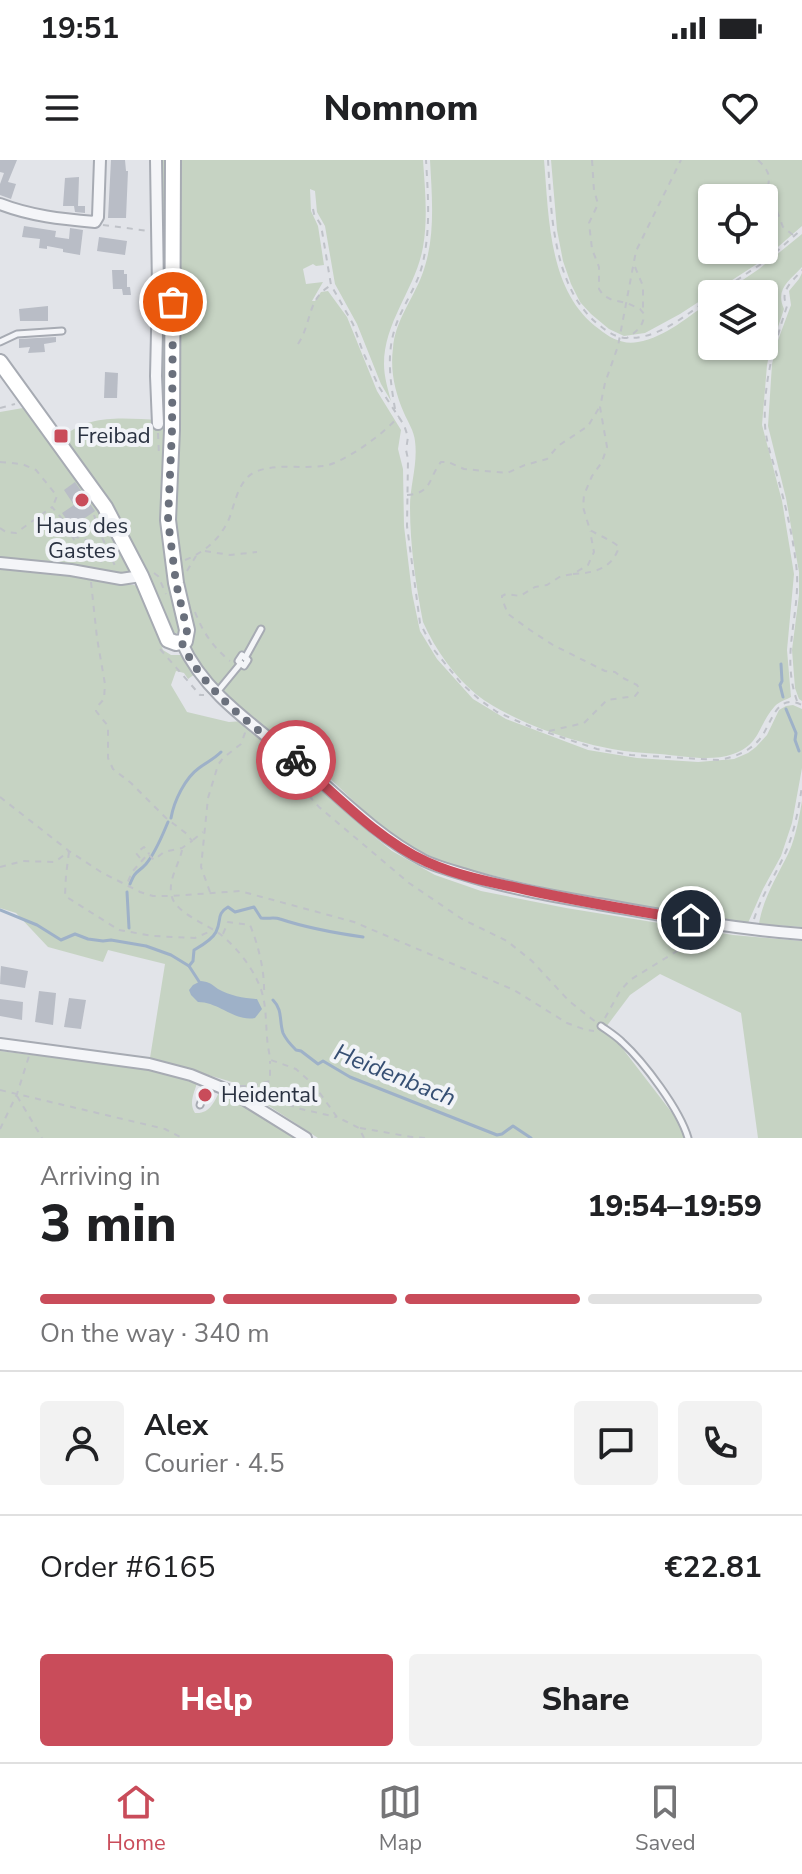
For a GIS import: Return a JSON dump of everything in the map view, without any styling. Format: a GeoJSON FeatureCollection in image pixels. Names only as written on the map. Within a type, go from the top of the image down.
{"type":"FeatureCollection","features":[{"type":"Feature","properties":{"kind":"main road"},"geometry":{"type":"LineString","coordinates":[[0,362],[105,507],[141,576],[165,635],[171,642],[182,643],[187,630],[176,583],[168,520],[172,430],[173,160]]}},
{"type":"Feature","properties":{"kind":"street"},"geometry":{"type":"LineString","coordinates":[[0,204],[47,218],[95,222],[98,217],[100,160]]}},
{"type":"Feature","properties":{"kind":"street"},"geometry":{"type":"LineString","coordinates":[[156,160],[158,424]]}},
{"type":"Feature","properties":{"kind":"street"},"geometry":{"type":"LineString","coordinates":[[0,563],[116,578],[141,576]]}},
{"type":"Feature","properties":{"kind":"street"},"geometry":{"type":"LineString","coordinates":[[182,643],[193,664],[247,721],[377,830],[426,862],[486,882],[558,897],[751,931],[802,934]]}},
{"type":"Feature","properties":{"kind":"street"},"geometry":{"type":"LineString","coordinates":[[0,1044],[149,1064],[236,1089],[306,1138]]}},
{"type":"Feature","properties":{"kind":"lane"},"geometry":{"type":"LineString","coordinates":[[0,342],[17,334],[62,331]]}},
{"type":"Feature","properties":{"kind":"lane"},"geometry":{"type":"LineString","coordinates":[[217,692],[243,661],[261,629]]}},
{"type":"Feature","properties":{"kind":"lane"},"geometry":{"type":"LineString","coordinates":[[601,1026],[622,1041],[658,1084],[688,1138]]}},
{"type":"Feature","properties":{"kind":"lane"},"geometry":{"type":"LineString","coordinates":[[200,1105],[209,1081]]}},
{"type":"Feature","properties":{"kind":"path"},"geometry":{"type":"LineString","coordinates":[[395,410],[390,345],[422,269],[428,207],[426,160]]}},
{"type":"Feature","properties":{"kind":"path"},"geometry":{"type":"LineString","coordinates":[[548,160],[554,232],[560,259],[580,305],[591,318],[619,338],[641,337],[665,328],[698,306]]}},
{"type":"Feature","properties":{"kind":"path"},"geometry":{"type":"LineString","coordinates":[[592,160],[598,204],[589,223],[592,249],[599,267],[599,289],[612,300],[643,311]]}},
{"type":"Feature","properties":{"kind":"path"},"geometry":{"type":"LineString","coordinates":[[407,495],[429,486],[441,462],[464,469],[507,473],[547,459],[558,446],[588,426],[600,407],[618,346],[636,251],[681,160]]}},
{"type":"Feature","properties":{"kind":"path"},"geometry":{"type":"LineString","coordinates":[[758,160],[770,180],[767,202],[775,206],[783,227],[794,236]]}},
{"type":"Feature","properties":{"kind":"path"},"geometry":{"type":"LineString","coordinates":[[313,209],[321,225],[331,285],[353,324],[379,387],[399,415],[408,437],[407,526],[420,623],[448,668],[480,700],[497,712],[597,749],[624,754],[719,760],[745,752],[758,742],[778,707],[785,702],[802,705]]}},
{"type":"Feature","properties":{"kind":"path"},"geometry":{"type":"LineString","coordinates":[[95,222],[158,231]]}},
{"type":"Feature","properties":{"kind":"path"},"geometry":{"type":"LineString","coordinates":[[737,280],[767,260],[802,229]]}},
{"type":"Feature","properties":{"kind":"path"},"geometry":{"type":"LineString","coordinates":[[627,338],[644,321],[643,286],[634,262]]}},
{"type":"Feature","properties":{"kind":"path"},"geometry":{"type":"LineString","coordinates":[[798,703],[793,689],[789,651],[797,572],[784,499],[765,425],[769,365],[787,306],[784,292],[802,270]]}},
{"type":"Feature","properties":{"kind":"path"},"geometry":{"type":"LineString","coordinates":[[298,344],[307,327],[312,302],[331,285]]}},
{"type":"Feature","properties":{"kind":"path"},"geometry":{"type":"LineString","coordinates":[[0,408],[19,402]]}},
{"type":"Feature","properties":{"kind":"path"},"geometry":{"type":"LineString","coordinates":[[573,574],[588,565],[594,556],[583,507],[584,495],[607,447],[600,407]]}},
{"type":"Feature","properties":{"kind":"path"},"geometry":{"type":"LineString","coordinates":[[186,579],[188,567],[196,555],[220,534],[228,521],[247,477],[255,472],[286,467],[333,464],[380,436],[399,415]]}},
{"type":"Feature","properties":{"kind":"path"},"geometry":{"type":"LineString","coordinates":[[0,462],[22,464],[36,470],[57,496],[52,507],[16,533],[0,528]]}},
{"type":"Feature","properties":{"kind":"path"},"geometry":{"type":"LineString","coordinates":[[52,507],[78,547]]}},
{"type":"Feature","properties":{"kind":"path"},"geometry":{"type":"LineString","coordinates":[[94,515],[116,578]]}},
{"type":"Feature","properties":{"kind":"path"},"geometry":{"type":"LineString","coordinates":[[546,732],[584,723],[607,700],[635,696],[640,690],[615,672],[605,671],[553,645],[508,614],[502,596],[520,596],[561,576],[604,569],[619,547],[590,530]]}},
{"type":"Feature","properties":{"kind":"path"},"geometry":{"type":"LineString","coordinates":[[72,535],[90,541],[116,578]]}},
{"type":"Feature","properties":{"kind":"path"},"geometry":{"type":"LineString","coordinates":[[204,550],[230,555],[257,552]]}},
{"type":"Feature","properties":{"kind":"path"},"geometry":{"type":"LineString","coordinates":[[158,576],[165,571]]}},
{"type":"Feature","properties":{"kind":"path"},"geometry":{"type":"LineString","coordinates":[[90,573],[105,684],[104,699],[96,711],[108,726],[108,758],[113,769],[192,841]]}},
{"type":"Feature","properties":{"kind":"path"},"geometry":{"type":"LineString","coordinates":[[141,576],[155,573],[165,593],[171,594]]}},
{"type":"Feature","properties":{"kind":"path"},"geometry":{"type":"LineString","coordinates":[[195,612],[217,652],[229,659]]}},
{"type":"Feature","properties":{"kind":"path"},"geometry":{"type":"LineString","coordinates":[[210,893],[201,867],[203,832],[212,782],[223,758],[241,744],[247,721]]}},
{"type":"Feature","properties":{"kind":"path"},"geometry":{"type":"LineString","coordinates":[[265,747],[319,807],[409,883],[462,919],[507,941],[532,961],[569,1001],[601,1026]]}},
{"type":"Feature","properties":{"kind":"path"},"geometry":{"type":"LineString","coordinates":[[751,931],[767,887],[787,849],[802,786]]}},
{"type":"Feature","properties":{"kind":"path"},"geometry":{"type":"LineString","coordinates":[[0,797],[101,872],[153,896],[240,891],[354,922],[514,990],[567,1023],[586,1030],[598,1031],[620,991],[630,980],[719,925]]}},
{"type":"Feature","properties":{"kind":"path"},"geometry":{"type":"LineString","coordinates":[[141,859],[136,853],[144,847],[152,860],[164,852],[182,848],[203,832]]}},
{"type":"Feature","properties":{"kind":"path"},"geometry":{"type":"LineString","coordinates":[[182,848],[171,896],[178,906],[221,936],[245,960],[264,998],[271,1060],[270,1081],[236,1089]]}},
{"type":"Feature","properties":{"kind":"path"},"geometry":{"type":"LineString","coordinates":[[0,867],[23,861],[55,862],[69,851]]}},
{"type":"Feature","properties":{"kind":"path"},"geometry":{"type":"LineString","coordinates":[[69,851],[65,896],[119,930],[153,936],[195,938],[213,930]]}},
{"type":"Feature","properties":{"kind":"path"},"geometry":{"type":"LineString","coordinates":[[126,885],[141,859],[148,854]]}},
{"type":"Feature","properties":{"kind":"path"},"geometry":{"type":"LineString","coordinates":[[221,936],[228,922],[250,925],[265,978],[264,998]]}},
{"type":"Feature","properties":{"kind":"path"},"geometry":{"type":"LineString","coordinates":[[0,1129],[17,1094],[32,1048]]}},
{"type":"Feature","properties":{"kind":"path"},"geometry":{"type":"LineString","coordinates":[[271,1060],[296,1069],[314,1085],[337,1117]]}},
{"type":"Feature","properties":{"kind":"path"},"geometry":{"type":"LineString","coordinates":[[236,1089],[337,1117],[359,1128],[425,1138]]}},
{"type":"Feature","properties":{"kind":"path"},"geometry":{"type":"LineString","coordinates":[[0,1090],[165,1129],[182,1138]]}},
{"type":"Feature","properties":{"kind":"path"},"geometry":{"type":"LineString","coordinates":[[17,1094],[42,1138]]}},
{"type":"Feature","properties":{"kind":"path"},"geometry":{"type":"LineString","coordinates":[[359,1128],[364,1138]]}},
{"type":"Feature","properties":{"kind":"green space"},"geometry":{"type":"Polygon","coordinates":[[[159,160],[167,160],[168,430],[181,632],[175,634],[63,437],[74,429],[97,421],[160,420],[159,160]]]}},
{"type":"Feature","properties":{"kind":"green space"},"geometry":{"type":"Polygon","coordinates":[[[179,160],[423,160],[426,215],[423,247],[385,348],[385,374],[391,401],[357,324],[335,284],[325,226],[317,212],[315,191],[310,189],[311,211],[318,226],[324,265],[313,264],[303,269],[306,284],[323,282],[312,301],[321,292],[328,291],[347,317],[377,391],[401,430],[398,449],[403,469],[404,526],[420,631],[437,659],[473,699],[506,719],[588,750],[637,758],[698,762],[734,759],[756,747],[767,735],[779,710],[793,705],[802,709],[802,768],[792,823],[781,856],[748,923],[568,893],[444,863],[401,841],[379,825],[323,772],[254,722],[207,676],[190,647],[194,629],[181,583],[173,520],[179,160]]]}},
{"type":"Feature","properties":{"kind":"green space"},"geometry":{"type":"Polygon","coordinates":[[[430,160],[544,160],[550,229],[561,274],[582,313],[603,332],[622,342],[638,342],[658,336],[698,310],[698,360],[768,360],[762,425],[782,501],[794,574],[787,650],[791,697],[775,706],[754,740],[742,750],[706,758],[630,752],[596,746],[541,729],[477,695],[439,652],[423,622],[420,608],[411,536],[410,499],[415,441],[398,397],[392,365],[394,338],[426,261],[432,218],[430,160]]]}},
{"type":"Feature","properties":{"kind":"green space"},"geometry":{"type":"Polygon","coordinates":[[[551,160],[802,160],[802,226],[778,247],[778,184],[698,184],[698,264],[757,264],[732,280],[698,280],[698,302],[645,333],[624,336],[609,329],[591,314],[580,302],[563,261],[551,160]]]}},
{"type":"Feature","properties":{"kind":"green space"},"geometry":{"type":"Polygon","coordinates":[[[802,234],[802,267],[782,291],[784,309],[778,327],[778,280],[743,280],[765,264],[778,264],[778,254],[802,234]]]}},
{"type":"Feature","properties":{"kind":"green space"},"geometry":{"type":"Polygon","coordinates":[[[802,273],[802,701],[795,688],[792,650],[799,572],[786,498],[768,426],[772,364],[773,360],[778,360],[778,340],[791,305],[789,291],[802,273]]]}},
{"type":"Feature","properties":{"kind":"green space"},"geometry":{"type":"Polygon","coordinates":[[[23,408],[98,506],[131,574],[0,560],[0,412],[23,408]]]}},
{"type":"Feature","properties":{"kind":"green space"},"geometry":{"type":"Polygon","coordinates":[[[0,568],[70,574],[139,586],[163,650],[171,655],[181,655],[195,674],[188,679],[184,673],[176,671],[171,685],[187,712],[229,722],[243,721],[263,740],[292,760],[392,851],[435,875],[481,891],[566,908],[733,935],[802,941],[802,1138],[758,1138],[741,1013],[660,974],[630,995],[606,1027],[676,1118],[685,1138],[318,1138],[232,1082],[150,1058],[165,964],[108,950],[103,962],[48,947],[16,913],[0,908],[0,568]]]}},
{"type":"Feature","properties":{"kind":"green space"},"geometry":{"type":"Polygon","coordinates":[[[802,801],[802,927],[759,924],[767,896],[791,846],[802,801]]]}},
{"type":"Feature","properties":{"kind":"green space"},"geometry":{"type":"Polygon","coordinates":[[[0,1051],[148,1069],[198,1080],[192,1101],[195,1113],[208,1109],[221,1089],[297,1138],[0,1138],[0,1051]]]}},
{"type":"Feature","properties":{"kind":"water"},"geometry":{"type":"Polygon","coordinates":[[[201,981],[232,995],[257,999],[262,1009],[255,1018],[248,1018],[198,1002],[189,990],[201,981]]]}},
{"type":"Feature","properties":{"kind":"building"},"geometry":{"type":"Polygon","coordinates":[[[0,160],[17,160],[8,182],[16,184],[11,199],[0,195],[4,173],[0,172],[0,160]]]}},
{"type":"Feature","properties":{"kind":"building"},"geometry":{"type":"Polygon","coordinates":[[[111,160],[125,160],[128,171],[126,218],[108,218],[111,160]]]}},
{"type":"Feature","properties":{"kind":"building"},"geometry":{"type":"Polygon","coordinates":[[[79,177],[78,206],[85,206],[85,213],[75,212],[74,206],[63,206],[65,178],[79,177]]]}},
{"type":"Feature","properties":{"kind":"building"},"geometry":{"type":"Polygon","coordinates":[[[24,226],[56,231],[55,237],[69,239],[70,228],[83,230],[80,255],[47,246],[47,249],[39,248],[40,239],[22,237],[24,226]]]}},
{"type":"Feature","properties":{"kind":"building"},"geometry":{"type":"Polygon","coordinates":[[[99,237],[127,241],[125,255],[97,251],[99,237]]]}},
{"type":"Feature","properties":{"kind":"building"},"geometry":{"type":"Polygon","coordinates":[[[112,270],[124,270],[131,295],[123,295],[122,289],[113,289],[112,270]]]}},
{"type":"Feature","properties":{"kind":"building"},"geometry":{"type":"Polygon","coordinates":[[[48,306],[48,321],[20,321],[19,309],[48,306]]]}},
{"type":"Feature","properties":{"kind":"building"},"geometry":{"type":"Polygon","coordinates":[[[56,337],[56,342],[44,344],[45,352],[28,353],[30,347],[19,348],[19,339],[56,337]]]}},
{"type":"Feature","properties":{"kind":"building"},"geometry":{"type":"Polygon","coordinates":[[[105,372],[118,373],[117,398],[104,398],[105,372]]]}},
{"type":"Feature","properties":{"kind":"building","name":"Haus des Gastes"},"geometry":{"type":"Polygon","coordinates":[[[75,482],[95,511],[72,527],[62,513],[74,505],[64,490],[75,482]]]}},
{"type":"Feature","properties":{"kind":"building"},"geometry":{"type":"Polygon","coordinates":[[[1,966],[28,971],[25,988],[0,984],[1,966]]]}},
{"type":"Feature","properties":{"kind":"building"},"geometry":{"type":"Polygon","coordinates":[[[39,991],[56,993],[53,1025],[35,1022],[39,991]]]}},
{"type":"Feature","properties":{"kind":"building"},"geometry":{"type":"Polygon","coordinates":[[[69,998],[86,1000],[81,1029],[64,1027],[69,998]]]}},
{"type":"Feature","properties":{"kind":"building"},"geometry":{"type":"Polygon","coordinates":[[[0,999],[23,1002],[22,1020],[0,1016],[0,999]]]}},
{"type":"Feature","properties":{"kind":"waterway"},"geometry":{"type":"LineString","coordinates":[[781,664],[783,697]]}},
{"type":"Feature","properties":{"kind":"waterway"},"geometry":{"type":"LineString","coordinates":[[786,709],[796,733],[799,751]]}},
{"type":"Feature","properties":{"kind":"waterway"},"geometry":{"type":"LineString","coordinates":[[171,818],[177,797],[189,778],[221,752]]}},
{"type":"Feature","properties":{"kind":"waterway"},"geometry":{"type":"LineString","coordinates":[[130,884],[153,854],[168,822]]}},
{"type":"Feature","properties":{"kind":"waterway"},"geometry":{"type":"LineString","coordinates":[[127,892],[129,928]]}},
{"type":"Feature","properties":{"kind":"waterway"},"geometry":{"type":"LineString","coordinates":[[189,966],[194,950],[214,935],[221,915],[228,907],[235,912],[254,907],[261,918],[278,918],[363,937]]}},
{"type":"Feature","properties":{"kind":"waterway","name":"Heidenbach"},"geometry":{"type":"LineString","coordinates":[[0,910],[37,925],[61,940],[75,934],[88,939],[146,946],[171,955],[189,966],[200,983]]}},
{"type":"Feature","properties":{"kind":"waterway","name":"Heidenbach"},"geometry":{"type":"LineString","coordinates":[[273,1000],[287,1040],[318,1064],[323,1061],[350,1077],[497,1135],[513,1126],[531,1138]]}},
{"type":"Feature","properties":{"kind":"way so far"},"geometry":{"type":"LineString","coordinates":[[173,302],[168,520],[176,583],[187,630],[182,643],[188,657],[217,692],[251,725],[296,760]]}},
{"type":"Feature","properties":{"kind":"place","name":"Freibad"},"geometry":{"type":"Point","coordinates":[61,436]}},
{"type":"Feature","properties":{"kind":"place","name":"Haus des Gastes"},"geometry":{"type":"Point","coordinates":[82,500]}},
{"type":"Feature","properties":{"kind":"place","name":"Heidental"},"geometry":{"type":"Point","coordinates":[205,1095]}},
{"type":"Feature","properties":{"kind":"route"},"geometry":{"type":"LineString","coordinates":[[296,760],[377,830],[426,862],[486,882],[691,920]]}}]}
